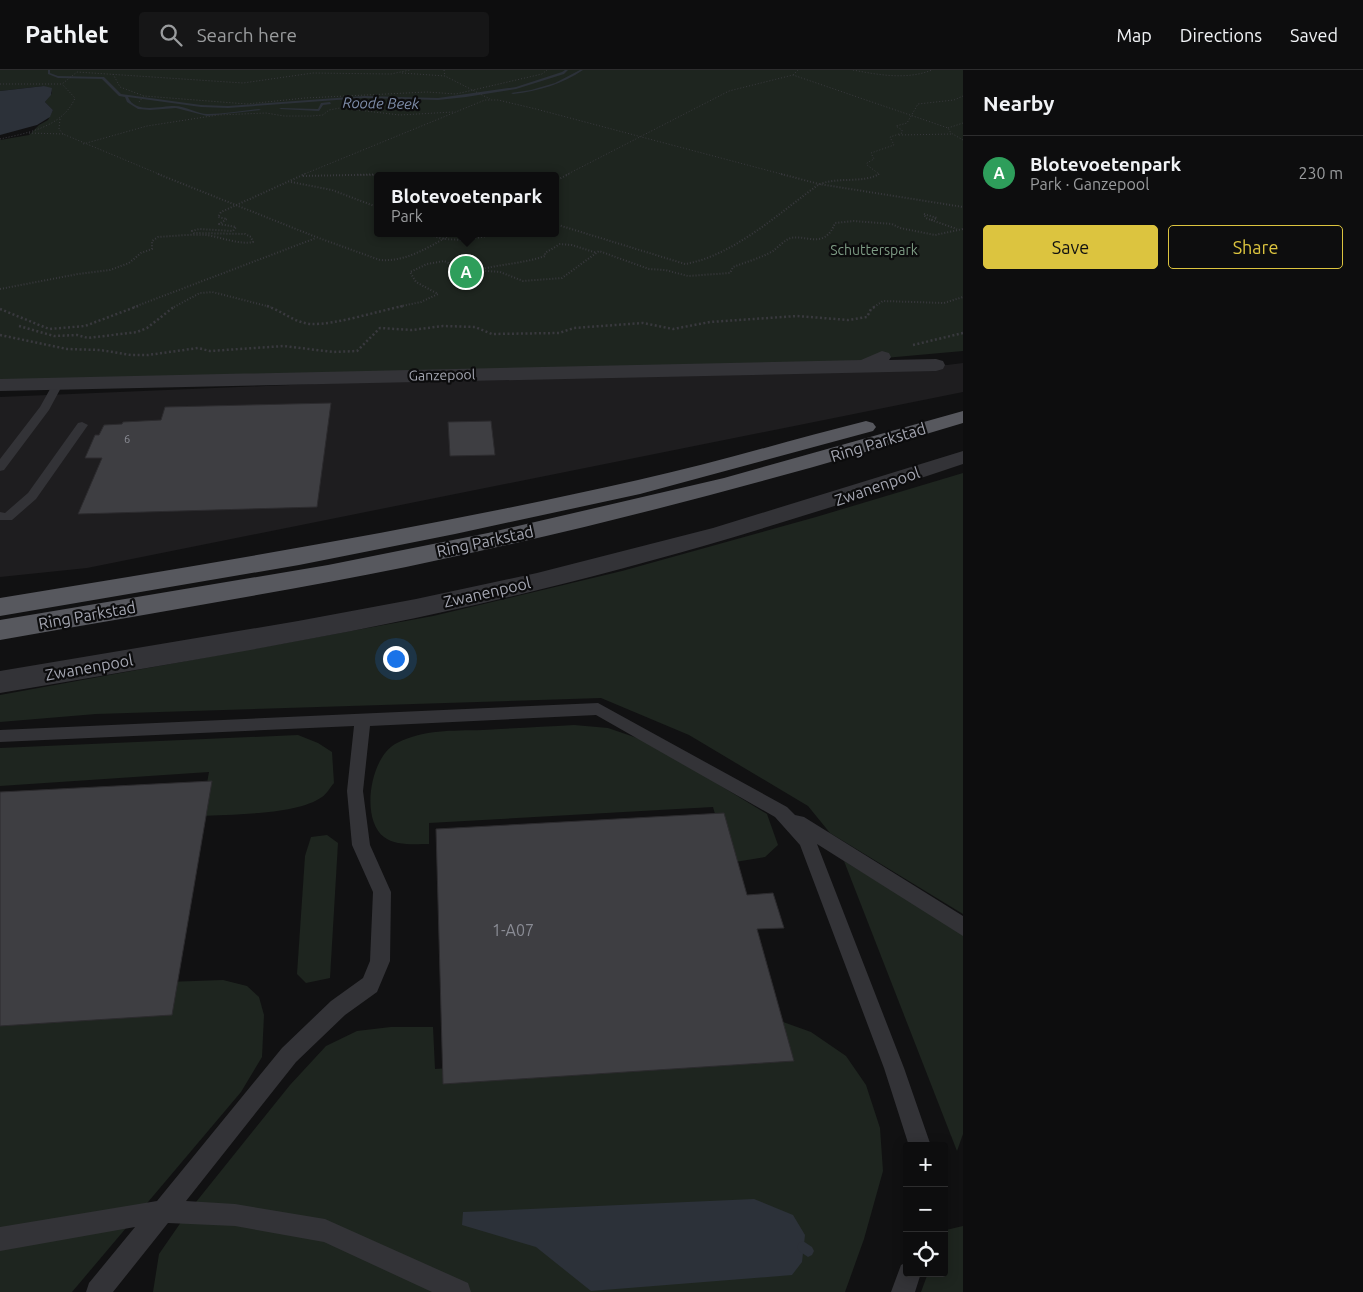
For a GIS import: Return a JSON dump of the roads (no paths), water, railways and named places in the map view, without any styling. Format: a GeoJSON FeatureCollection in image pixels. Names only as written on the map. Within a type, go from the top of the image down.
{"type":"FeatureCollection","features":[{"type":"Feature","properties":{"kind":"highway","name":"Ring Parkstad"},"geometry":{"type":"LineString","coordinates":[[0,607],[232,568],[455,526],[640,487],[787,449],[963,398]]}},
{"type":"Feature","properties":{"kind":"highway","name":"Ring Parkstad"},"geometry":{"type":"LineString","coordinates":[[0,630],[327,574],[545,528],[736,482],[963,417]]}},
{"type":"Feature","properties":{"kind":"highway"},"geometry":{"type":"LineString","coordinates":[[0,591],[232,568]]}},
{"type":"Feature","properties":{"kind":"highway"},"geometry":{"type":"LineString","coordinates":[[0,640],[164,602]]}},
{"type":"Feature","properties":{"kind":"street","name":"Ganzepool"},"geometry":{"type":"LineString","coordinates":[[0,385],[865,366],[882,357]]}},
{"type":"Feature","properties":{"kind":"street"},"geometry":{"type":"LineString","coordinates":[[865,366],[936,364]]}},
{"type":"Feature","properties":{"kind":"street","name":"Zwanenpool"},"geometry":{"type":"LineString","coordinates":[[0,682],[218,645],[484,594],[720,534],[832,501],[963,457]]}},
{"type":"Feature","properties":{"kind":"lane"},"geometry":{"type":"LineString","coordinates":[[0,467],[45,408],[58,384]]}},
{"type":"Feature","properties":{"kind":"lane"},"geometry":{"type":"LineString","coordinates":[[0,516],[8,517],[32,496],[82,425]]}},
{"type":"Feature","properties":{"kind":"lane"},"geometry":{"type":"LineString","coordinates":[[0,736],[598,709],[781,812],[963,927]]}},
{"type":"Feature","properties":{"kind":"lane"},"geometry":{"type":"LineString","coordinates":[[98,1292],[289,1056],[338,1008],[370,985],[380,961],[382,892],[361,845],[355,791],[362,720]]}},
{"type":"Feature","properties":{"kind":"lane"},"geometry":{"type":"LineString","coordinates":[[781,812],[807,840],[894,1068],[919,1142]]}},
{"type":"Feature","properties":{"kind":"lane"},"geometry":{"type":"LineString","coordinates":[[0,1239],[163,1211],[236,1215],[325,1231],[459,1292]]}},
{"type":"Feature","properties":{"kind":"lane"},"geometry":{"type":"LineString","coordinates":[[903,1292],[908,1277]]}},
{"type":"Feature","properties":{"kind":"waterway","name":"Roode Beek"},"geometry":{"type":"LineString","coordinates":[[49,70],[49,73],[58,77],[103,78],[120,95],[201,106],[228,107],[364,97],[438,99],[466,96],[516,88],[567,70]]}},
{"type":"Feature","properties":{"kind":"waterway","name":"Roode Beek"},"geometry":{"type":"LineString","coordinates":[[513,93],[531,91],[556,84],[582,70]]}},
{"type":"Feature","properties":{"kind":"waterway","name":"Roode Beek"},"geometry":{"type":"LineString","coordinates":[[126,96],[128,101],[138,108],[176,107],[207,115],[259,110]]}},
{"type":"Feature","properties":{"kind":"waterway","name":"Roode Beek"},"geometry":{"type":"LineString","coordinates":[[352,102],[378,103]]}},
{"type":"Feature","properties":{"kind":"waterway","name":"Roode Beek"},"geometry":{"type":"LineString","coordinates":[[281,109],[319,110],[322,104],[330,103]]}},
{"type":"Feature","properties":{"kind":"waterway"},"geometry":{"type":"LineString","coordinates":[[803,1247],[808,1251]]}},
{"type":"Feature","properties":{"kind":"place","name":"Blotevoetenpark"},"geometry":{"type":"Point","coordinates":[466,272]}},
{"type":"Feature","properties":{"kind":"park label","name":"Schutterspark"},"geometry":{"type":"Point","coordinates":[874,250]}}]}
